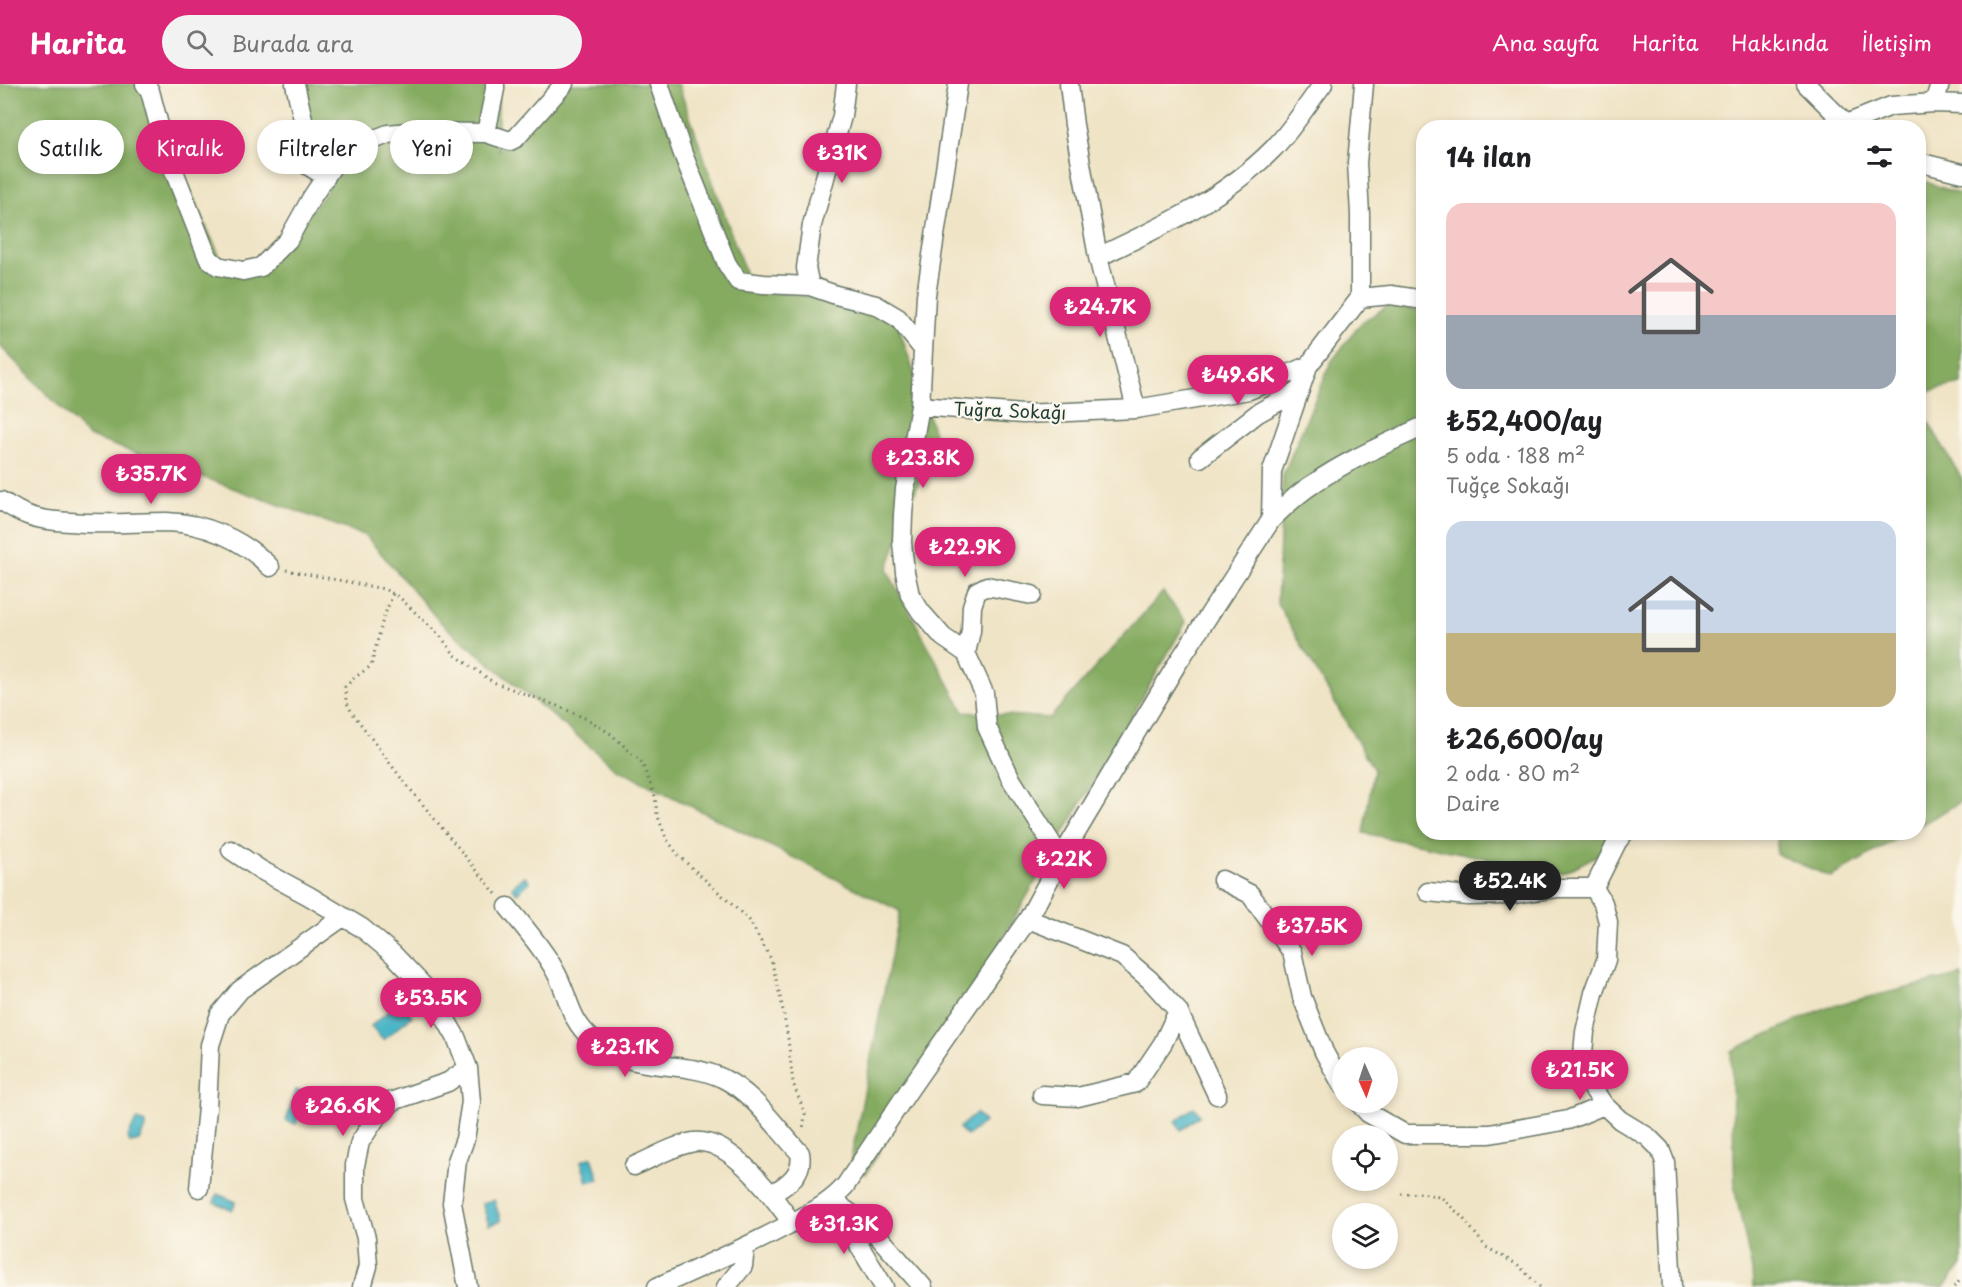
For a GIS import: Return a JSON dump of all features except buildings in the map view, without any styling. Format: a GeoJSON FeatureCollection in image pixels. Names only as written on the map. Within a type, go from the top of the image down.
{"type":"FeatureCollection","features":[{"type":"Feature","properties":{"kind":"street"},"geometry":{"type":"LineString","coordinates":[[145,84],[150,91],[165,148],[208,258],[218,266],[243,271],[261,267],[288,240],[334,164],[360,145],[388,134],[410,132],[486,133],[510,141],[516,138],[564,84]]}},
{"type":"Feature","properties":{"kind":"street"},"geometry":{"type":"LineString","coordinates":[[295,84],[309,146],[307,165],[326,177]]}},
{"type":"Feature","properties":{"kind":"street"},"geometry":{"type":"LineString","coordinates":[[486,133],[495,84]]}},
{"type":"Feature","properties":{"kind":"street"},"geometry":{"type":"LineString","coordinates":[[659,84],[683,154],[727,264],[738,281],[810,286],[876,305],[898,318],[922,348]]}},
{"type":"Feature","properties":{"kind":"street"},"geometry":{"type":"LineString","coordinates":[[810,286],[806,268],[812,225],[842,116],[846,84]]}},
{"type":"Feature","properties":{"kind":"street"},"geometry":{"type":"LineString","coordinates":[[958,84],[929,272],[922,348],[920,406],[905,489],[902,542],[905,572],[910,595],[921,612],[943,637],[966,653],[984,693],[987,727],[1011,779],[1061,858]]}},
{"type":"Feature","properties":{"kind":"street"},"geometry":{"type":"LineString","coordinates":[[1069,84],[1074,125],[1098,258],[1136,409]]}},
{"type":"Feature","properties":{"kind":"street"},"geometry":{"type":"LineString","coordinates":[[1098,258],[1184,216],[1243,177],[1274,148],[1323,84]]}},
{"type":"Feature","properties":{"kind":"street"},"geometry":{"type":"LineString","coordinates":[[1271,520],[1272,471],[1308,366],[1360,298],[1360,214],[1357,163],[1364,84]]}},
{"type":"Feature","properties":{"kind":"street"},"geometry":{"type":"LineString","coordinates":[[1806,84],[1837,120]]}},
{"type":"Feature","properties":{"kind":"street"},"geometry":{"type":"LineString","coordinates":[[1934,103],[1940,84]]}},
{"type":"Feature","properties":{"kind":"street"},"geometry":{"type":"LineString","coordinates":[[1857,120],[1891,106],[1962,104]]}},
{"type":"Feature","properties":{"kind":"street"},"geometry":{"type":"LineString","coordinates":[[1926,164],[1962,173]]}},
{"type":"Feature","properties":{"kind":"street"},"geometry":{"type":"LineString","coordinates":[[1360,298],[1391,295],[1416,299]]}},
{"type":"Feature","properties":{"kind":"street","name":"Tuğra Sokağı"},"geometry":{"type":"LineString","coordinates":[[920,406],[1023,414],[1136,409],[1249,390],[1308,366]]}},
{"type":"Feature","properties":{"kind":"street"},"geometry":{"type":"LineString","coordinates":[[1200,458],[1258,413],[1300,390]]}},
{"type":"Feature","properties":{"kind":"street"},"geometry":{"type":"LineString","coordinates":[[884,1287],[851,1232],[839,1203],[845,1186],[1028,919],[1061,858],[1177,663],[1271,520],[1311,484],[1340,466],[1416,430]]}},
{"type":"Feature","properties":{"kind":"street"},"geometry":{"type":"LineString","coordinates":[[0,490],[2,492],[0,501],[25,514],[50,520],[107,525],[167,522],[191,525],[222,535],[245,546],[270,567]]}},
{"type":"Feature","properties":{"kind":"street"},"geometry":{"type":"LineString","coordinates":[[966,653],[971,631],[972,606],[977,591],[987,586],[1032,595]]}},
{"type":"Feature","properties":{"kind":"street"},"geometry":{"type":"LineString","coordinates":[[1594,888],[1619,840]]}},
{"type":"Feature","properties":{"kind":"street"},"geometry":{"type":"LineString","coordinates":[[231,850],[261,870],[362,928],[393,954],[431,994],[456,1037],[468,1068],[471,1101],[452,1203],[468,1287]]}},
{"type":"Feature","properties":{"kind":"street"},"geometry":{"type":"LineString","coordinates":[[1222,880],[1250,894],[1292,952],[1302,997],[1332,1067]]}},
{"type":"Feature","properties":{"kind":"street"},"geometry":{"type":"LineString","coordinates":[[1428,892],[1468,897],[1506,895],[1557,888],[1594,888]]}},
{"type":"Feature","properties":{"kind":"street"},"geometry":{"type":"LineString","coordinates":[[1594,888],[1603,903],[1608,922],[1606,960],[1594,993],[1585,1032],[1583,1053],[1585,1077],[1604,1105],[1620,1120],[1648,1137],[1660,1149],[1665,1162],[1672,1287]]}},
{"type":"Feature","properties":{"kind":"street"},"geometry":{"type":"LineString","coordinates":[[508,907],[544,953],[563,986],[572,1017],[592,1040],[619,1057],[636,1063],[692,1069],[721,1078],[751,1099],[800,1153],[801,1167],[796,1175],[771,1194]]}},
{"type":"Feature","properties":{"kind":"street"},"geometry":{"type":"LineString","coordinates":[[199,1188],[207,1108],[210,1045],[220,1014],[240,990],[343,917]]}},
{"type":"Feature","properties":{"kind":"street"},"geometry":{"type":"LineString","coordinates":[[1028,919],[1122,956],[1150,980],[1178,1011],[1217,1095]]}},
{"type":"Feature","properties":{"kind":"street"},"geometry":{"type":"LineString","coordinates":[[1042,1095],[1078,1097],[1136,1083],[1163,1043],[1178,1011]]}},
{"type":"Feature","properties":{"kind":"street"},"geometry":{"type":"LineString","coordinates":[[362,1287],[368,1266],[366,1238],[355,1199],[355,1165],[360,1142],[376,1118],[393,1101],[448,1082],[468,1068]]}},
{"type":"Feature","properties":{"kind":"street"},"geometry":{"type":"LineString","coordinates":[[1368,1113],[1405,1134],[1490,1134],[1568,1120],[1604,1105]]}},
{"type":"Feature","properties":{"kind":"street"},"geometry":{"type":"LineString","coordinates":[[634,1166],[686,1144],[706,1143],[716,1146],[738,1161],[771,1194],[792,1223]]}},
{"type":"Feature","properties":{"kind":"street"},"geometry":{"type":"LineString","coordinates":[[657,1287],[745,1248],[820,1208],[839,1203]]}},
{"type":"Feature","properties":{"kind":"street"},"geometry":{"type":"LineString","coordinates":[[839,1203],[871,1228],[924,1287]]}},
{"type":"Feature","properties":{"kind":"street"},"geometry":{"type":"LineString","coordinates":[[726,1287],[743,1266],[745,1248]]}},
{"type":"Feature","properties":{"kind":"path"},"geometry":{"type":"LineString","coordinates":[[270,567],[384,589],[394,594],[417,613],[456,655],[493,682],[589,720],[611,734],[642,764],[655,796],[657,814],[666,838],[678,855],[749,920],[771,959],[782,1000],[793,1083],[805,1114],[800,1153]]}},
{"type":"Feature","properties":{"kind":"path"},"geometry":{"type":"LineString","coordinates":[[394,594],[383,619],[371,666],[345,687],[346,700],[351,711],[401,778],[508,907]]}},
{"type":"Feature","properties":{"kind":"path"},"geometry":{"type":"LineString","coordinates":[[1401,1194],[1423,1192],[1442,1198],[1462,1217],[1486,1247],[1518,1265],[1540,1287]]}},
{"type":"Feature","properties":{"kind":"path"},"geometry":{"type":"LineString","coordinates":[[1954,1287],[1962,1278]]}},
{"type":"Feature","properties":{"kind":"green space"},"geometry":{"type":"Polygon","coordinates":[[[0,84],[142,84],[158,120],[136,120],[136,174],[183,174],[224,266],[275,253],[327,192],[323,174],[378,174],[378,120],[310,120],[302,84],[498,84],[498,150],[568,84],[678,84],[751,289],[892,307],[935,436],[887,570],[964,712],[1050,718],[1163,592],[1186,622],[866,1174],[849,1169],[900,911],[617,769],[441,623],[366,536],[88,436],[0,346],[0,84]]]}},
{"type":"Feature","properties":{"kind":"green space"},"geometry":{"type":"Polygon","coordinates":[[[1926,182],[1962,195],[1962,384],[1926,392],[1926,182]]]}},
{"type":"Feature","properties":{"kind":"green space"},"geometry":{"type":"Polygon","coordinates":[[[1389,305],[1416,310],[1416,840],[1626,840],[1562,874],[1363,833],[1374,770],[1277,603],[1283,475],[1331,362],[1362,322],[1389,305]]]}},
{"type":"Feature","properties":{"kind":"green space"},"geometry":{"type":"Polygon","coordinates":[[[1926,418],[1962,479],[1962,801],[1926,822],[1926,418]]]}},
{"type":"Feature","properties":{"kind":"green space"},"geometry":{"type":"Polygon","coordinates":[[[1777,840],[1895,840],[1831,877],[1776,854],[1777,840]]]}},
{"type":"Feature","properties":{"kind":"green space"},"geometry":{"type":"Polygon","coordinates":[[[1962,975],[1962,1265],[1944,1287],[1753,1287],[1752,1270],[1735,1191],[1731,1051],[1827,1007],[1962,975]]]}},
{"type":"Feature","properties":{"kind":"water"},"geometry":{"type":"Polygon","coordinates":[[[525,876],[530,882],[517,893],[512,887],[525,876]]]}},
{"type":"Feature","properties":{"kind":"water"},"geometry":{"type":"Polygon","coordinates":[[[400,1001],[412,1016],[383,1040],[371,1026],[400,1001]]]}},
{"type":"Feature","properties":{"kind":"water"},"geometry":{"type":"Polygon","coordinates":[[[296,1090],[306,1093],[296,1124],[286,1121],[296,1090]]]}},
{"type":"Feature","properties":{"kind":"water"},"geometry":{"type":"Polygon","coordinates":[[[1194,1107],[1200,1115],[1181,1130],[1175,1122],[1194,1107]]]}},
{"type":"Feature","properties":{"kind":"water"},"geometry":{"type":"Polygon","coordinates":[[[976,1113],[984,1122],[967,1136],[959,1128],[976,1113]]]}},
{"type":"Feature","properties":{"kind":"water"},"geometry":{"type":"Polygon","coordinates":[[[138,1120],[145,1123],[145,1128],[139,1141],[130,1143],[128,1137],[138,1120]]]}},
{"type":"Feature","properties":{"kind":"water"},"geometry":{"type":"Polygon","coordinates":[[[592,1157],[599,1179],[587,1182],[581,1161],[592,1157]]]}},
{"type":"Feature","properties":{"kind":"water"},"geometry":{"type":"Polygon","coordinates":[[[217,1194],[236,1202],[232,1210],[214,1202],[217,1194]]]}},
{"type":"Feature","properties":{"kind":"water"},"geometry":{"type":"Polygon","coordinates":[[[494,1200],[501,1221],[489,1225],[482,1203],[494,1200]]]}}]}
